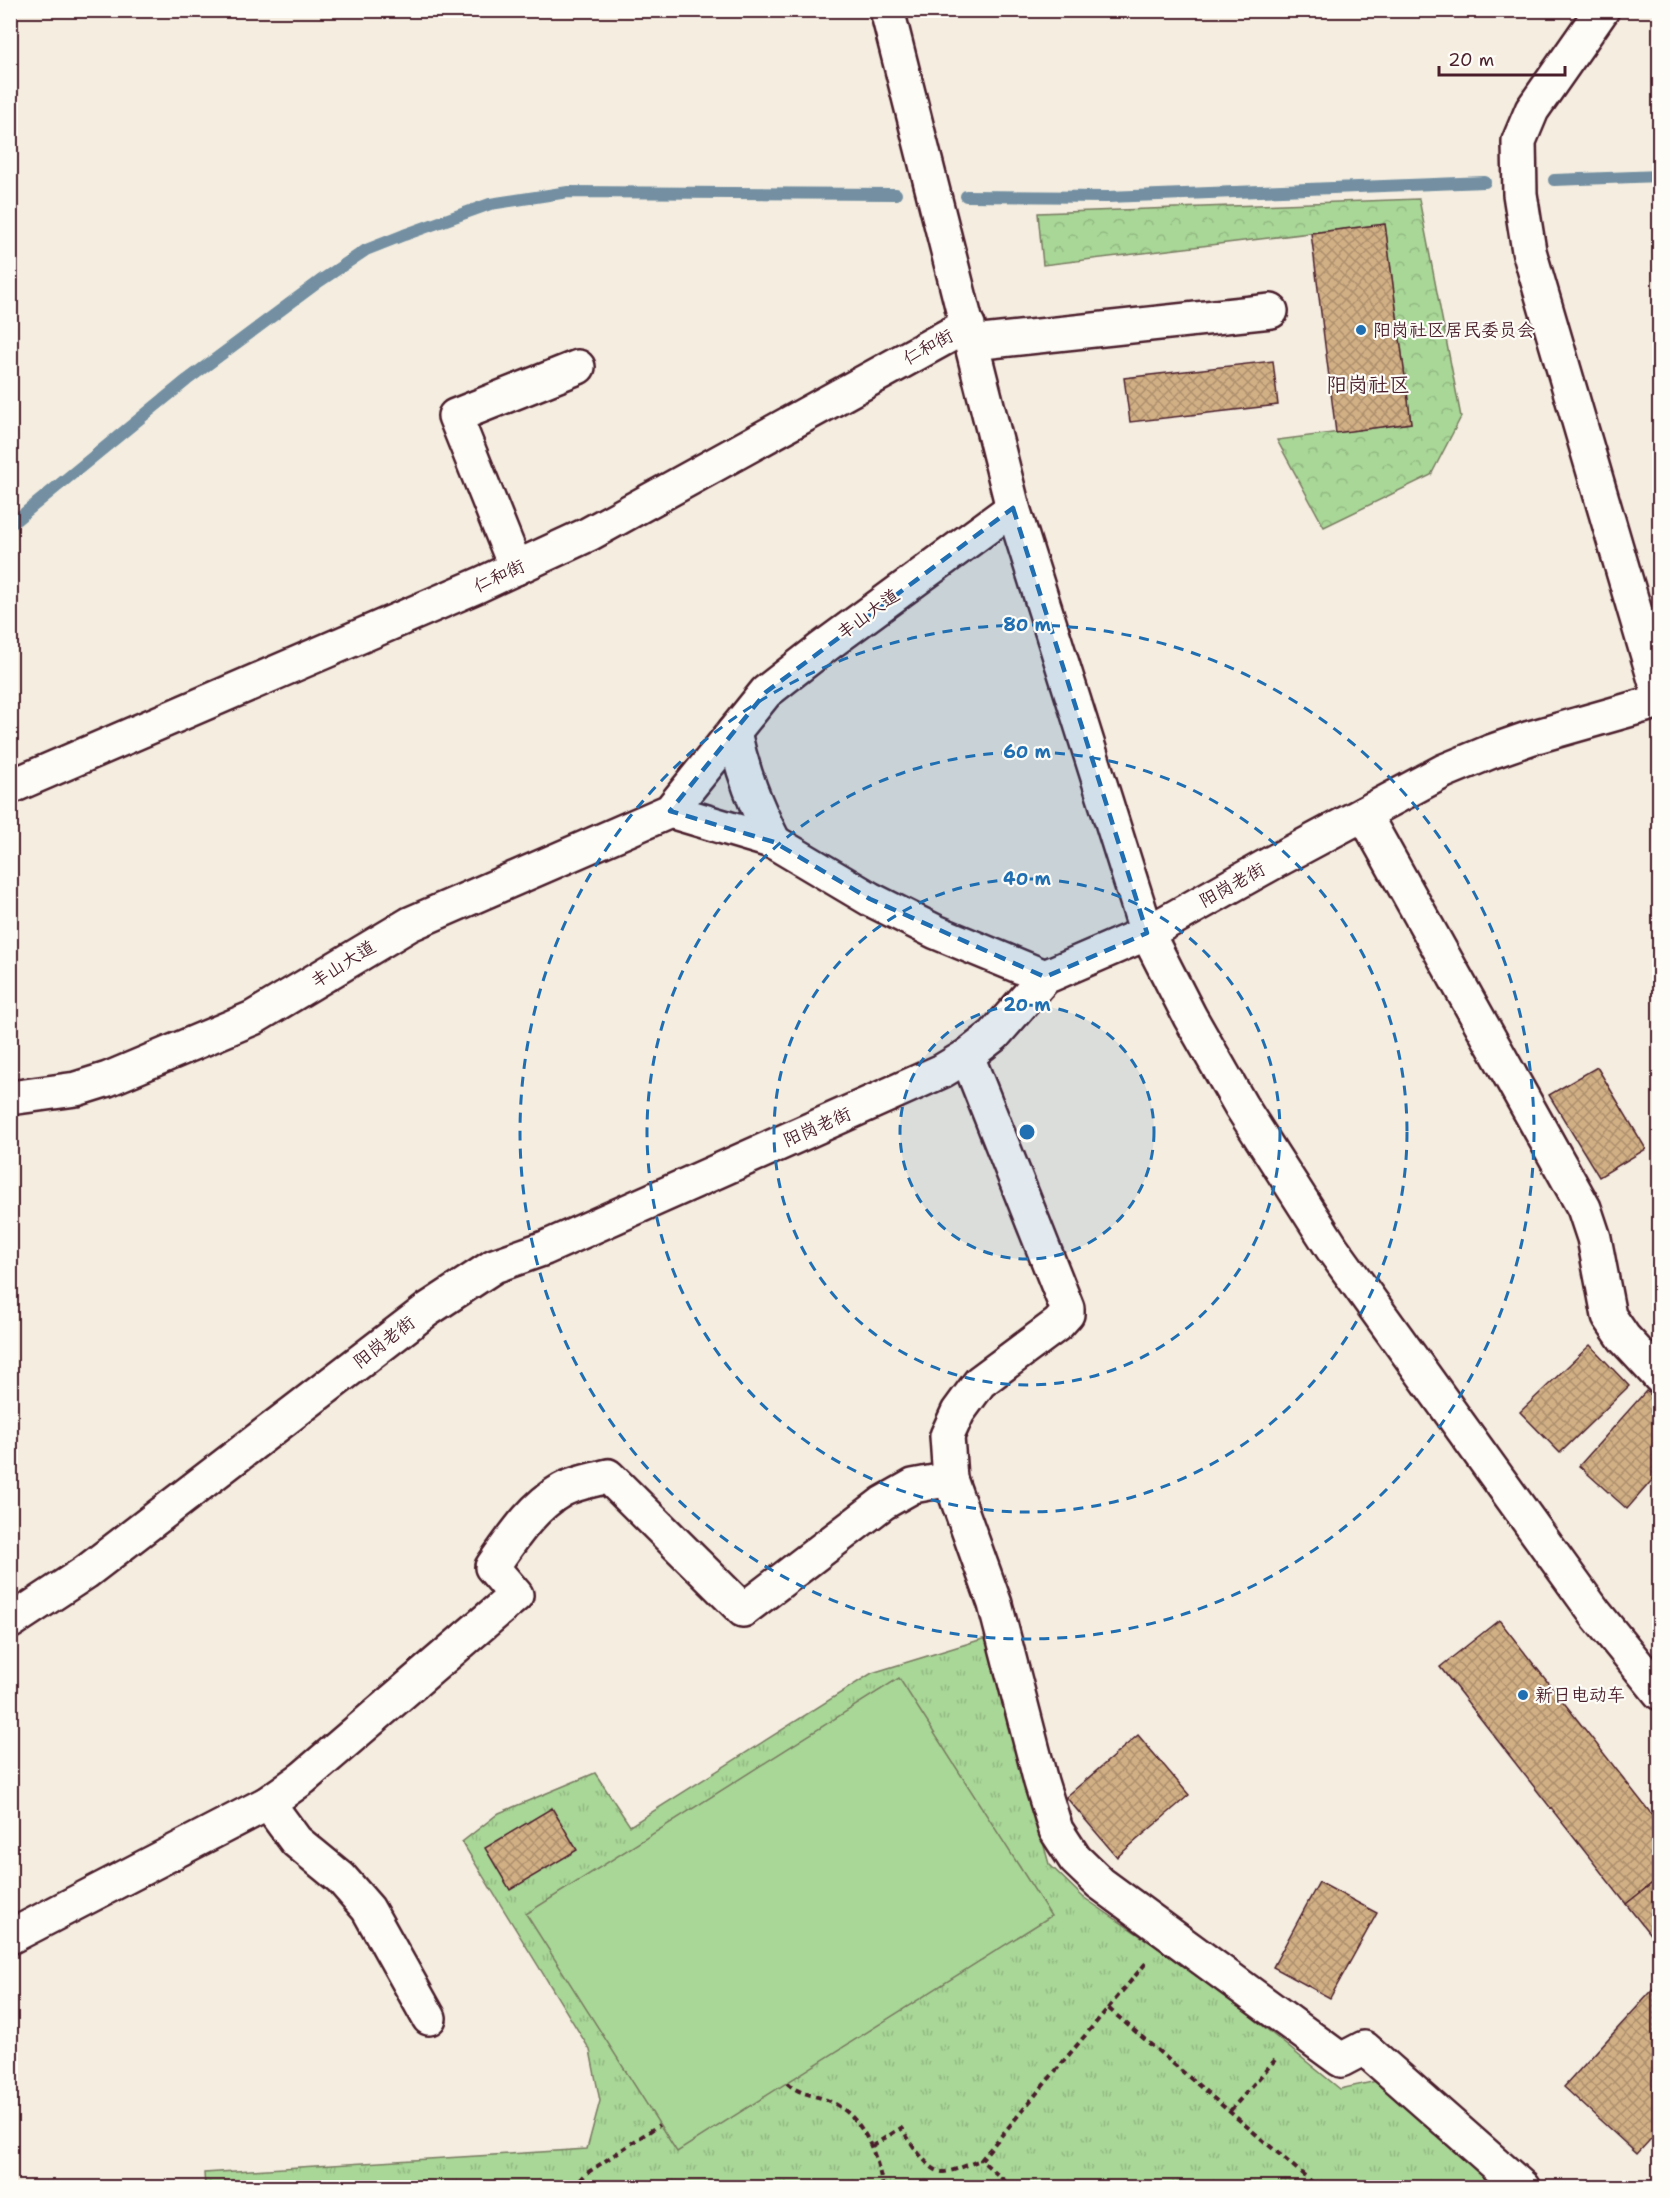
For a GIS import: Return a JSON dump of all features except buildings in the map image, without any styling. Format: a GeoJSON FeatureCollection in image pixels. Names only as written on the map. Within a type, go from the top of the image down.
{"type":"FeatureCollection","features":[{"type":"Feature","properties":{"kind":"street"},"geometry":{"type":"LineString","coordinates":[[887,10],[1013,507],[1147,933],[1190,1017],[1241,1106],[1332,1248],[1588,1604],[1659,1694]]}},
{"type":"Feature","properties":{"kind":"street"},"geometry":{"type":"LineString","coordinates":[[1602,10],[1532,110],[1519,141],[1520,194],[1529,251],[1659,697]]}},
{"type":"Feature","properties":{"kind":"street"},"geometry":{"type":"LineString","coordinates":[[970,334],[1271,311]]}},
{"type":"Feature","properties":{"kind":"street","name":"仁和街"},"geometry":{"type":"LineString","coordinates":[[10,787],[590,534],[970,334]]}},
{"type":"Feature","properties":{"kind":"street"},"geometry":{"type":"LineString","coordinates":[[516,568],[455,416],[578,367]]}},
{"type":"Feature","properties":{"kind":"street","name":"丰山大道"},"geometry":{"type":"LineString","coordinates":[[10,1098],[76,1089],[108,1079],[253,1018],[410,924],[670,811],[766,692],[1013,507]]}},
{"type":"Feature","properties":{"kind":"street","name":"阳岗老街"},"geometry":{"type":"LineString","coordinates":[[10,1622],[86,1572],[427,1310],[494,1266],[545,1248],[942,1071],[967,1056],[994,1035],[1046,977],[1147,933],[1444,771],[1530,738],[1659,702]]}},
{"type":"Feature","properties":{"kind":"street"},"geometry":{"type":"LineString","coordinates":[[734,732],[743,771],[755,805],[774,842]]}},
{"type":"Feature","properties":{"kind":"street"},"geometry":{"type":"LineString","coordinates":[[670,811],[774,842],[889,909],[936,932],[1046,977]]}},
{"type":"Feature","properties":{"kind":"street"},"geometry":{"type":"LineString","coordinates":[[1364,814],[1584,1208],[1594,1238],[1610,1316],[1624,1338],[1659,1377]]}},
{"type":"Feature","properties":{"kind":"street"},"geometry":{"type":"LineString","coordinates":[[967,1056],[1068,1312],[1058,1324],[980,1382],[957,1412],[947,1436],[950,1479],[995,1604],[1041,1782],[1056,1830],[1075,1859],[1100,1883],[1341,2060],[1364,2048],[1523,2187]]}},
{"type":"Feature","properties":{"kind":"street"},"geometry":{"type":"LineString","coordinates":[[10,1937],[268,1803],[303,1778],[516,1595],[492,1567],[516,1533],[540,1506],[564,1489],[608,1476],[743,1610],[883,1503],[913,1486],[950,1479]]}},
{"type":"Feature","properties":{"kind":"street"},"geometry":{"type":"LineString","coordinates":[[268,1803],[296,1841],[341,1878],[368,1909],[429,2018]]}},
{"type":"Feature","properties":{"kind":"path"},"geometry":{"type":"LineString","coordinates":[[872,2146],[901,2128],[929,2166],[937,2171],[945,2172],[981,2160],[1152,1955]]}},
{"type":"Feature","properties":{"kind":"path"},"geometry":{"type":"LineString","coordinates":[[1108,2008],[1319,2187]]}},
{"type":"Feature","properties":{"kind":"path"},"geometry":{"type":"LineString","coordinates":[[1230,2112],[1301,2031]]}},
{"type":"Feature","properties":{"kind":"path"},"geometry":{"type":"LineString","coordinates":[[787,2083],[802,2093],[842,2107],[862,2130],[872,2146],[879,2163],[882,2187]]}},
{"type":"Feature","properties":{"kind":"path"},"geometry":{"type":"LineString","coordinates":[[573,2187],[587,2173],[659,2125]]}},
{"type":"Feature","properties":{"kind":"path"},"geometry":{"type":"LineString","coordinates":[[981,2160],[1013,2187]]}},
{"type":"Feature","properties":{"kind":"highlighted area"},"geometry":{"type":"Polygon","coordinates":[[[1013,508],[1147,933],[1045,977],[870,899],[774,842],[670,811],[766,692],[1013,508]]]}},
{"type":"Feature","properties":{"kind":"green space"},"geometry":{"type":"Polygon","coordinates":[[[1419,199],[1461,417],[1431,475],[1324,527],[1277,440],[1411,423],[1385,224],[1043,265],[1038,213],[1419,199]]]}},
{"type":"Feature","properties":{"kind":"green space"},"geometry":{"type":"Polygon","coordinates":[[[986,1638],[1049,1864],[1083,1897],[1214,1986],[1340,2089],[1381,2080],[1498,2187],[205,2188],[204,2173],[587,2149],[600,2101],[590,2050],[462,1842],[499,1813],[595,1773],[630,1826],[872,1673],[986,1638]]]}},
{"type":"Feature","properties":{"kind":"green space"},"geometry":{"type":"Polygon","coordinates":[[[899,1678],[1051,1916],[677,2152],[526,1914],[899,1678]]]}},
{"type":"Feature","properties":{"kind":"waterway"},"geometry":{"type":"LineString","coordinates":[[1554,180],[1660,176]]}},
{"type":"Feature","properties":{"kind":"waterway"},"geometry":{"type":"LineString","coordinates":[[966,196],[1108,197],[1485,182]]}},
{"type":"Feature","properties":{"kind":"waterway"},"geometry":{"type":"LineString","coordinates":[[10,525],[187,380],[320,281],[366,250],[404,235],[490,204],[568,192],[896,194]]}},
{"type":"Feature","properties":{"kind":"place","name":"阳岗社区居民委员会"},"geometry":{"type":"Point","coordinates":[1361,330]}},
{"type":"Feature","properties":{"kind":"place","name":"新日电动车"},"geometry":{"type":"Point","coordinates":[1523,1695]}},
{"type":"Feature","properties":{"kind":"district","name":"阳岗社区"},"geometry":{"type":"Point","coordinates":[1368,385]}}]}
